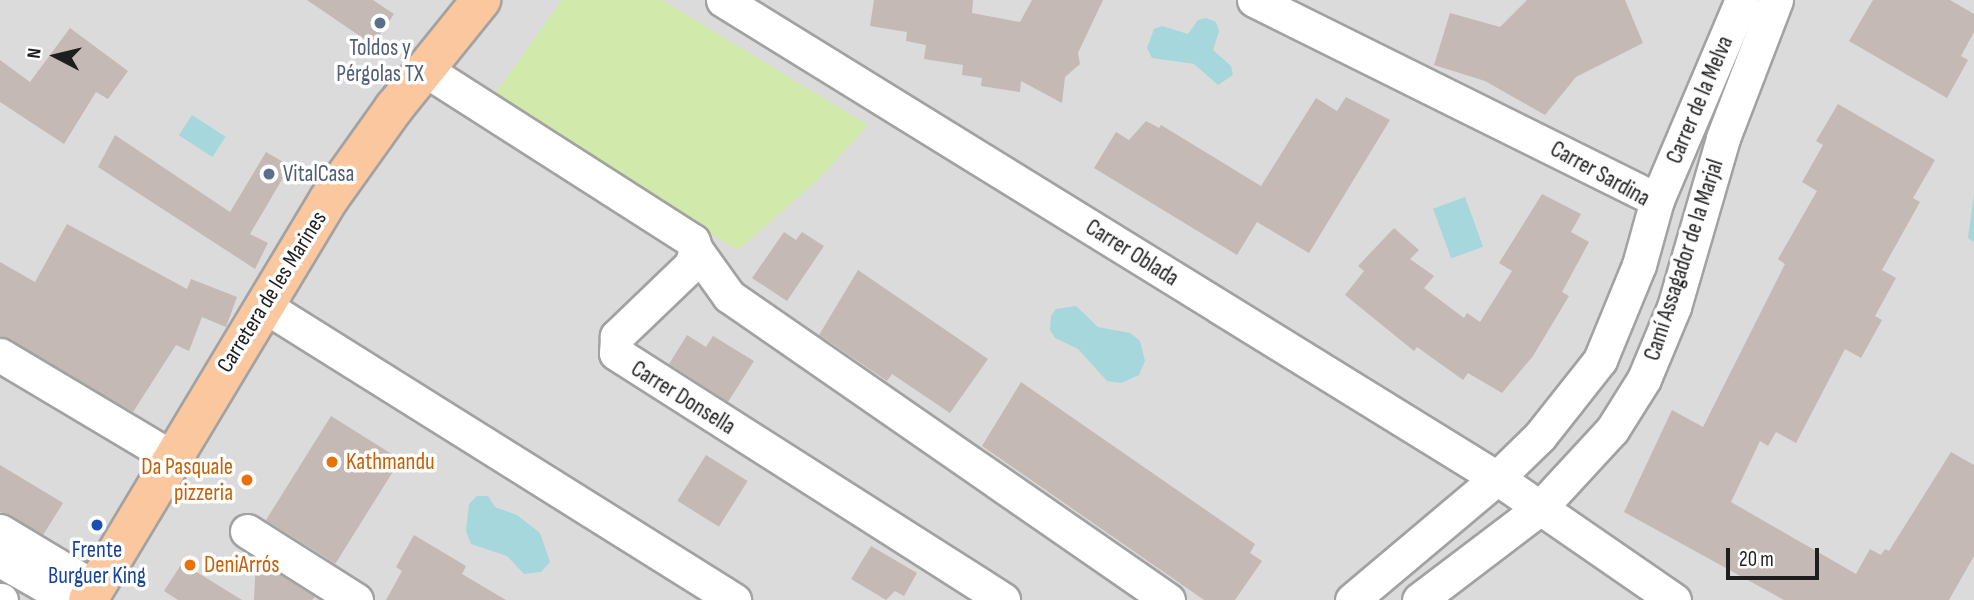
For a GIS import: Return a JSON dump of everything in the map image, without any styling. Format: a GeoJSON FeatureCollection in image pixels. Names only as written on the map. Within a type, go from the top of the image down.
{"type":"FeatureCollection","features":[{"type":"Feature","properties":{"kind":"main road","name":"Carretera de les Marines"},"geometry":{"type":"LineString","coordinates":[[85,596],[262,305],[337,188],[424,69],[481,0]]}},
{"type":"Feature","properties":{"kind":"street","name":"Carrer Oblada"},"geometry":{"type":"LineString","coordinates":[[723,0],[1497,478],[1674,600]]}},
{"type":"Feature","properties":{"kind":"street","name":"Carrer Sardina"},"geometry":{"type":"LineString","coordinates":[[1254,0],[1657,200],[1631,286],[1600,360],[1540,436],[1497,478],[1352,600]]}},
{"type":"Feature","properties":{"kind":"street","name":"Carrer de la Melva"},"geometry":{"type":"LineString","coordinates":[[1657,200],[1742,0]]}},
{"type":"Feature","properties":{"kind":"street","name":"Camí Assagador de la Marjal"},"geometry":{"type":"LineString","coordinates":[[1419,600],[1539,509],[1612,430],[1657,354],[1723,138],[1776,0]]}},
{"type":"Feature","properties":{"kind":"street"},"geometry":{"type":"LineString","coordinates":[[424,69],[693,241],[696,250],[729,296],[1168,600]]}},
{"type":"Feature","properties":{"kind":"street","name":"Carrer Donsella"},"geometry":{"type":"LineString","coordinates":[[696,250],[691,265],[617,336],[616,353],[1003,600]]}},
{"type":"Feature","properties":{"kind":"street"},"geometry":{"type":"LineString","coordinates":[[262,305],[734,600]]}},
{"type":"Feature","properties":{"kind":"street"},"geometry":{"type":"LineString","coordinates":[[0,355],[171,457]]}},
{"type":"Feature","properties":{"kind":"street"},"geometry":{"type":"LineString","coordinates":[[0,531],[85,596]]}},
{"type":"Feature","properties":{"kind":"street"},"geometry":{"type":"LineString","coordinates":[[247,531],[356,600]]}},
{"type":"Feature","properties":{"kind":"street"},"geometry":{"type":"LineString","coordinates":[[0,560],[85,596]]}},
{"type":"Feature","properties":{"kind":"shaded area"},"geometry":{"type":"Polygon","coordinates":[[[0,0],[1974,0],[1974,600],[0,600],[0,0]]]}},
{"type":"Feature","properties":{"kind":"green space"},"geometry":{"type":"Polygon","coordinates":[[[562,0],[662,0],[868,125],[818,180],[738,250],[490,101],[562,0]]]}},
{"type":"Feature","properties":{"kind":"water"},"geometry":{"type":"Polygon","coordinates":[[[1206,18],[1216,22],[1219,31],[1213,50],[1231,66],[1233,75],[1218,85],[1194,64],[1152,58],[1147,48],[1154,29],[1162,26],[1188,34],[1198,20],[1206,18]]]}},
{"type":"Feature","properties":{"kind":"water"},"geometry":{"type":"Polygon","coordinates":[[[192,115],[226,137],[212,157],[179,135],[192,115]]]}},
{"type":"Feature","properties":{"kind":"water"},"geometry":{"type":"Polygon","coordinates":[[[1974,194],[1974,242],[1968,238],[1974,194]]]}},
{"type":"Feature","properties":{"kind":"water"},"geometry":{"type":"Polygon","coordinates":[[[1465,197],[1483,247],[1451,258],[1433,209],[1465,197]]]}},
{"type":"Feature","properties":{"kind":"water"},"geometry":{"type":"Polygon","coordinates":[[[1076,306],[1098,327],[1130,333],[1140,341],[1145,361],[1139,375],[1121,383],[1107,381],[1078,349],[1055,338],[1050,330],[1051,316],[1056,309],[1076,306]]]}},
{"type":"Feature","properties":{"kind":"water"},"geometry":{"type":"Polygon","coordinates":[[[477,496],[488,496],[495,507],[517,515],[540,533],[550,562],[541,572],[524,574],[507,556],[471,544],[466,531],[469,504],[477,496]]]}},
{"type":"Feature","properties":{"kind":"building"},"geometry":{"type":"Polygon","coordinates":[[[307,0],[373,0],[394,14],[373,45],[307,0]]]}},
{"type":"Feature","properties":{"kind":"building"},"geometry":{"type":"Polygon","coordinates":[[[874,0],[973,0],[972,13],[1020,22],[1032,0],[1103,0],[1078,53],[1080,64],[1065,77],[1062,103],[1021,81],[1020,92],[981,86],[982,78],[962,75],[963,65],[924,59],[926,45],[906,41],[907,32],[870,26],[874,0]]]}},
{"type":"Feature","properties":{"kind":"building"},"geometry":{"type":"Polygon","coordinates":[[[1527,0],[1625,0],[1643,43],[1576,77],[1545,115],[1485,81],[1434,65],[1450,13],[1500,27],[1527,0]]]}},
{"type":"Feature","properties":{"kind":"building"},"geometry":{"type":"Polygon","coordinates":[[[1873,0],[1950,0],[1974,14],[1974,32],[1961,56],[1968,60],[1947,98],[1849,41],[1873,0]]]}},
{"type":"Feature","properties":{"kind":"building"},"geometry":{"type":"Polygon","coordinates":[[[70,28],[128,71],[108,99],[96,92],[64,144],[0,102],[0,60],[30,82],[70,28]]]}},
{"type":"Feature","properties":{"kind":"building"},"geometry":{"type":"Polygon","coordinates":[[[1346,97],[1390,120],[1309,253],[1257,222],[1237,255],[1094,168],[1116,132],[1129,140],[1146,121],[1159,128],[1161,125],[1261,186],[1316,98],[1337,111],[1346,97]]]}},
{"type":"Feature","properties":{"kind":"building"},"geometry":{"type":"Polygon","coordinates":[[[1838,104],[1935,160],[1913,198],[1920,202],[1882,270],[1896,278],[1875,316],[1882,320],[1861,358],[1845,349],[1796,443],[1776,432],[1768,446],[1760,441],[1731,502],[1856,574],[1870,549],[1881,555],[1885,549],[1889,551],[1951,452],[1974,465],[1974,556],[1949,600],[1784,600],[1624,512],[1672,410],[1703,427],[1785,264],[1778,259],[1817,191],[1802,182],[1823,145],[1816,141],[1838,104]]]}},
{"type":"Feature","properties":{"kind":"building"},"geometry":{"type":"Polygon","coordinates":[[[115,135],[230,212],[266,152],[290,166],[250,234],[268,243],[255,269],[98,167],[115,135]]]}},
{"type":"Feature","properties":{"kind":"building"},"geometry":{"type":"Polygon","coordinates":[[[1542,194],[1581,214],[1571,232],[1589,242],[1562,292],[1569,296],[1533,356],[1502,393],[1468,373],[1463,380],[1417,347],[1414,351],[1345,295],[1364,271],[1358,266],[1394,228],[1419,250],[1410,259],[1434,276],[1424,288],[1464,318],[1467,313],[1480,322],[1512,271],[1499,263],[1542,194]]]}},
{"type":"Feature","properties":{"kind":"building"},"geometry":{"type":"Polygon","coordinates":[[[67,224],[187,289],[191,279],[237,297],[226,327],[202,317],[189,351],[176,345],[133,412],[0,336],[0,262],[35,282],[67,224]]]}},
{"type":"Feature","properties":{"kind":"building"},"geometry":{"type":"Polygon","coordinates":[[[784,232],[796,240],[802,232],[824,246],[787,301],[752,278],[784,232]]]}},
{"type":"Feature","properties":{"kind":"building"},"geometry":{"type":"Polygon","coordinates":[[[858,270],[988,359],[950,413],[892,374],[887,381],[819,335],[858,270]]]}},
{"type":"Feature","properties":{"kind":"building"},"geometry":{"type":"Polygon","coordinates":[[[687,335],[706,347],[713,336],[754,361],[728,402],[669,364],[687,335]]]}},
{"type":"Feature","properties":{"kind":"building"},"geometry":{"type":"Polygon","coordinates":[[[1021,382],[1255,544],[1250,553],[1262,561],[1235,600],[1204,600],[982,446],[1021,382]]]}},
{"type":"Feature","properties":{"kind":"building"},"geometry":{"type":"Polygon","coordinates":[[[331,416],[401,459],[335,564],[266,520],[331,416]]]}},
{"type":"Feature","properties":{"kind":"building"},"geometry":{"type":"Polygon","coordinates":[[[706,455],[748,481],[719,527],[677,501],[706,455]]]}},
{"type":"Feature","properties":{"kind":"building"},"geometry":{"type":"Polygon","coordinates":[[[0,465],[63,503],[43,535],[0,512],[0,465]]]}},
{"type":"Feature","properties":{"kind":"building"},"geometry":{"type":"Polygon","coordinates":[[[414,535],[466,566],[462,574],[506,600],[386,600],[402,571],[396,567],[414,535]]]}},
{"type":"Feature","properties":{"kind":"building"},"geometry":{"type":"Polygon","coordinates":[[[871,546],[917,573],[904,596],[895,591],[886,600],[851,579],[871,546]]]}},
{"type":"Feature","properties":{"kind":"building"},"geometry":{"type":"Polygon","coordinates":[[[256,559],[315,597],[312,600],[254,600],[256,559]]]}},
{"type":"Feature","properties":{"kind":"building"},"geometry":{"type":"Polygon","coordinates":[[[182,563],[242,600],[178,600],[164,591],[182,563]]]}},
{"type":"Feature","properties":{"kind":"place","name":"Toldos y Pérgolas TX"},"geometry":{"type":"Point","coordinates":[380,23]}},
{"type":"Feature","properties":{"kind":"place","name":"VitalCasa"},"geometry":{"type":"Point","coordinates":[269,174]}},
{"type":"Feature","properties":{"kind":"place","name":"Kathmandu"},"geometry":{"type":"Point","coordinates":[332,462]}},
{"type":"Feature","properties":{"kind":"place","name":"Da Pasquale pizzeria"},"geometry":{"type":"Point","coordinates":[247,480]}},
{"type":"Feature","properties":{"kind":"place","name":"Frente Burguer King"},"geometry":{"type":"Point","coordinates":[97,525]}},
{"type":"Feature","properties":{"kind":"place","name":"DeniArrós"},"geometry":{"type":"Point","coordinates":[190,565]}}]}
